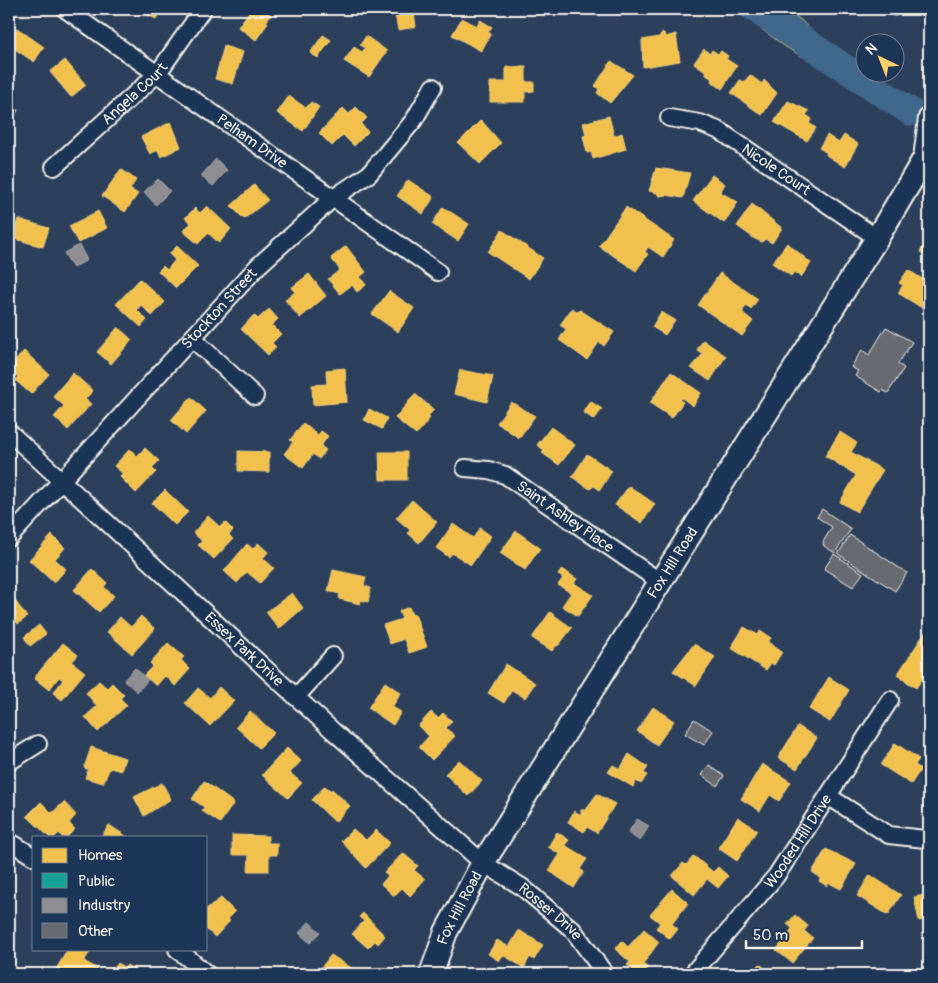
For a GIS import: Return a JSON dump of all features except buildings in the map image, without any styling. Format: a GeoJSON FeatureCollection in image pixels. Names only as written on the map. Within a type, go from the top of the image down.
{"type":"FeatureCollection","features":[{"type":"Feature","properties":{"kind":"main road","name":"Fox Hill Road"},"geometry":{"type":"LineString","coordinates":[[431,974],[446,932],[482,863],[928,158]]}},
{"type":"Feature","properties":{"kind":"street","name":"Pelham Drive"},"geometry":{"type":"LineString","coordinates":[[65,9],[438,272]]}},
{"type":"Feature","properties":{"kind":"street","name":"Angela Court"},"geometry":{"type":"LineString","coordinates":[[54,167],[158,74],[203,9]]}},
{"type":"Feature","properties":{"kind":"street","name":"Stockton Street"},"geometry":{"type":"LineString","coordinates":[[9,538],[258,266],[332,199],[369,174],[414,120],[433,87]]}},
{"type":"Feature","properties":{"kind":"street","name":"Nicole Court"},"geometry":{"type":"LineString","coordinates":[[668,118],[700,123],[720,131],[877,238]]}},
{"type":"Feature","properties":{"kind":"street"},"geometry":{"type":"LineString","coordinates":[[928,158],[929,118]]}},
{"type":"Feature","properties":{"kind":"street"},"geometry":{"type":"LineString","coordinates":[[193,339],[255,396]]}},
{"type":"Feature","properties":{"kind":"street","name":"Essex Park Drive"},"geometry":{"type":"LineString","coordinates":[[9,432],[296,697],[482,863]]}},
{"type":"Feature","properties":{"kind":"street","name":"Saint Ashley Place"},"geometry":{"type":"LineString","coordinates":[[465,468],[489,470],[505,475],[660,581]]}},
{"type":"Feature","properties":{"kind":"street"},"geometry":{"type":"LineString","coordinates":[[296,697],[333,656]]}},
{"type":"Feature","properties":{"kind":"street","name":"Wooded Hill Drive"},"geometry":{"type":"LineString","coordinates":[[692,974],[776,876],[890,700]]}},
{"type":"Feature","properties":{"kind":"street"},"geometry":{"type":"LineString","coordinates":[[9,762],[38,744]]}},
{"type":"Feature","properties":{"kind":"street"},"geometry":{"type":"LineString","coordinates":[[828,796],[889,835],[925,840]]}},
{"type":"Feature","properties":{"kind":"street"},"geometry":{"type":"LineString","coordinates":[[9,841],[32,856]]}},
{"type":"Feature","properties":{"kind":"street","name":"Rosser Drive"},"geometry":{"type":"LineString","coordinates":[[482,863],[522,887],[573,930],[604,974]]}},
{"type":"Feature","properties":{"kind":"street"},"geometry":{"type":"LineString","coordinates":[[177,950],[207,974]]}},
{"type":"Feature","properties":{"kind":"green space"},"geometry":{"type":"Polygon","coordinates":[[[734,9],[789,9],[840,57],[856,67],[856,82],[880,82],[908,99],[905,117],[881,108],[860,88],[787,48],[734,9]]]}},
{"type":"Feature","properties":{"kind":"waterway"},"geometry":{"type":"LineString","coordinates":[[756,9],[911,112]]}}]}
